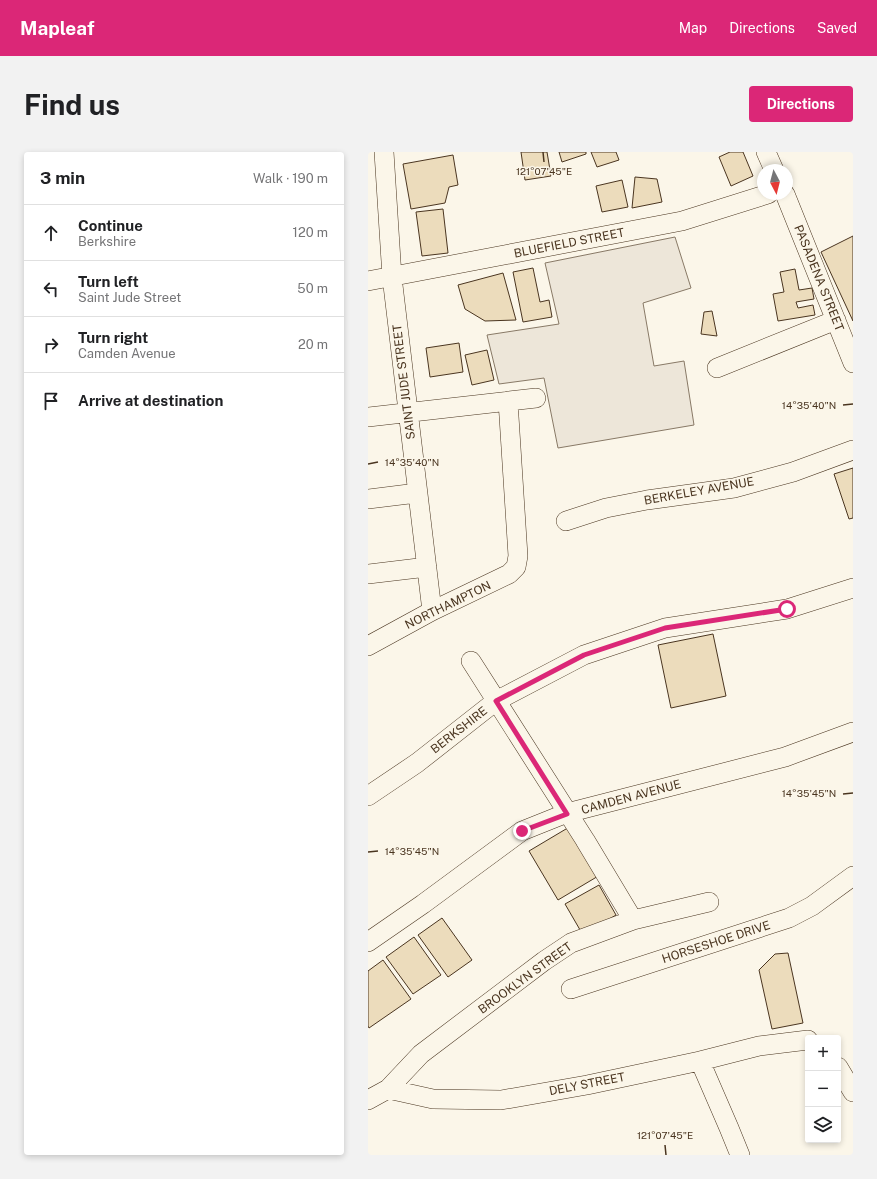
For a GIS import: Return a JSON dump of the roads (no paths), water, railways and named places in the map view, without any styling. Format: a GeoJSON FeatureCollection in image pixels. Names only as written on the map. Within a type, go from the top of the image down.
{"type":"FeatureCollection","features":[{"type":"Feature","properties":{"kind":"street","name":"SAINT JUDE STREET"},"geometry":{"type":"LineString","coordinates":[[384,152],[392,277],[432,611]]}},
{"type":"Feature","properties":{"kind":"street"},"geometry":{"type":"LineString","coordinates":[[766,152],[771,164]]}},
{"type":"Feature","properties":{"kind":"street","name":"BLUEFIELD STREET"},"geometry":{"type":"LineString","coordinates":[[368,281],[682,221],[757,197]]}},
{"type":"Feature","properties":{"kind":"street","name":"PASADENA STREET"},"geometry":{"type":"LineString","coordinates":[[787,200],[853,363]]}},
{"type":"Feature","properties":{"kind":"street"},"geometry":{"type":"LineString","coordinates":[[717,368],[836,320]]}},
{"type":"Feature","properties":{"kind":"street"},"geometry":{"type":"LineString","coordinates":[[368,417],[536,398]]}},
{"type":"Feature","properties":{"kind":"street","name":"NORTHAMPTON"},"geometry":{"type":"LineString","coordinates":[[368,646],[432,611],[510,574],[516,567],[518,556],[508,401]]}},
{"type":"Feature","properties":{"kind":"street","name":"BERKELEY AVENUE"},"geometry":{"type":"LineString","coordinates":[[566,521],[606,508],[647,500],[734,488],[793,472],[853,450]]}},
{"type":"Feature","properties":{"kind":"street"},"geometry":{"type":"LineString","coordinates":[[368,499],[418,493]]}},
{"type":"Feature","properties":{"kind":"street"},"geometry":{"type":"LineString","coordinates":[[368,574],[426,567]]}},
{"type":"Feature","properties":{"kind":"street","name":"BERKSHIRE"},"geometry":{"type":"LineString","coordinates":[[368,796],[417,763],[496,701],[584,655],[665,628],[787,609],[853,588]]}},
{"type":"Feature","properties":{"kind":"street"},"geometry":{"type":"LineString","coordinates":[[471,661],[567,814],[585,840],[633,920]]}},
{"type":"Feature","properties":{"kind":"street","name":"CAMDEN AVENUE"},"geometry":{"type":"LineString","coordinates":[[368,942],[423,904],[522,831],[567,814],[785,757],[853,732]]}},
{"type":"Feature","properties":{"kind":"street","name":"HORSESHOE DRIVE"},"geometry":{"type":"LineString","coordinates":[[571,989],[789,918],[812,906],[853,876]]}},
{"type":"Feature","properties":{"kind":"street","name":"BROOKLYN STREET"},"geometry":{"type":"LineString","coordinates":[[388,1089],[421,1054],[544,961],[571,943],[633,920],[708,902]]}},
{"type":"Feature","properties":{"kind":"street","name":"DELY STREET"},"geometry":{"type":"LineString","coordinates":[[388,1089],[432,1100],[501,1100],[587,1085],[700,1061],[759,1046],[805,1040]]}},
{"type":"Feature","properties":{"kind":"street"},"geometry":{"type":"LineString","coordinates":[[700,1061],[740,1155]]}},
{"type":"Feature","properties":{"kind":"street"},"geometry":{"type":"LineString","coordinates":[[840,1071],[853,1092]]}},
{"type":"Feature","properties":{"kind":"street"},"geometry":{"type":"LineString","coordinates":[[368,1100],[388,1089]]}}]}
